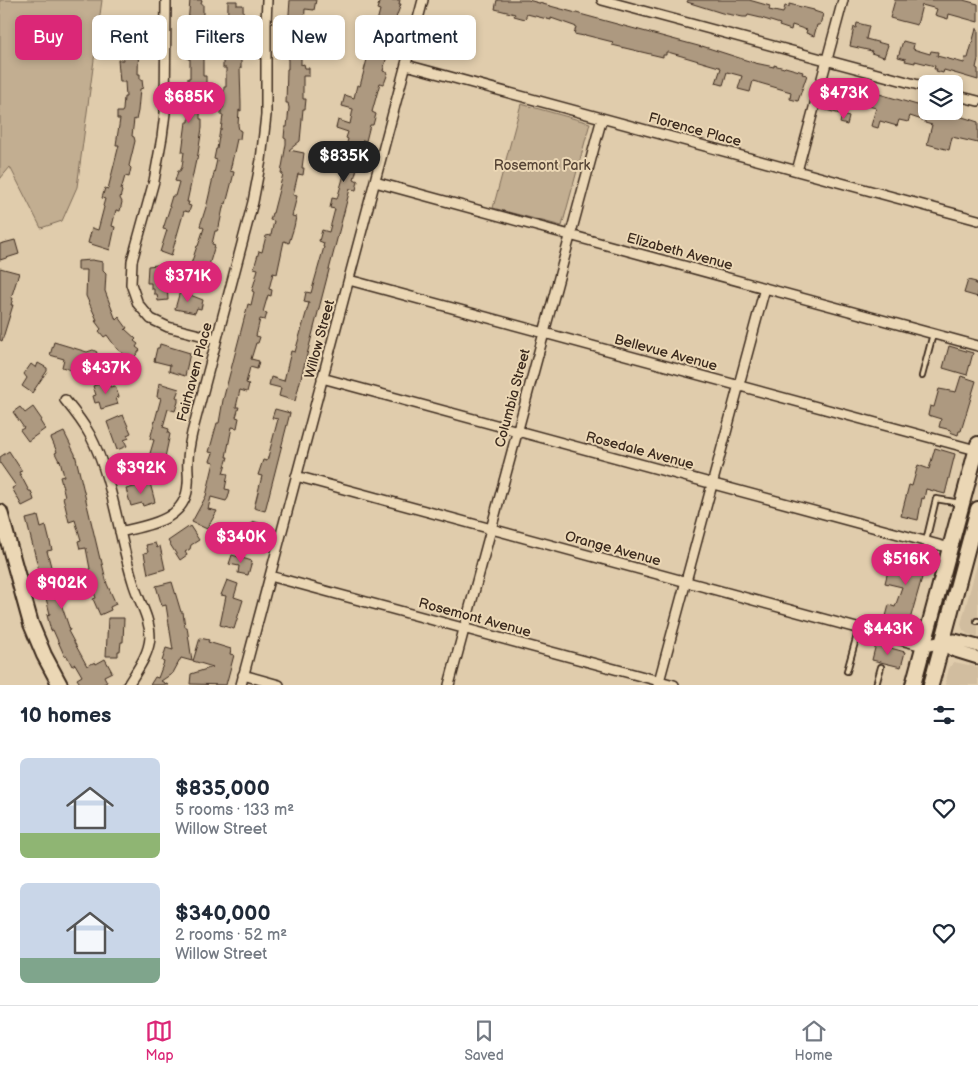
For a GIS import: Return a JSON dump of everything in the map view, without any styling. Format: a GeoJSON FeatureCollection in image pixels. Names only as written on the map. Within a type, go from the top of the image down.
{"type":"FeatureCollection","features":[{"type":"Feature","properties":{"kind":"main road"},"geometry":{"type":"LineString","coordinates":[[913,685],[977,447]]}},
{"type":"Feature","properties":{"kind":"main road"},"geometry":{"type":"LineString","coordinates":[[931,685],[978,509]]}},
{"type":"Feature","properties":{"kind":"main road"},"geometry":{"type":"LineString","coordinates":[[0,512],[31,624],[44,655],[60,685]]}},
{"type":"Feature","properties":{"kind":"street"},"geometry":{"type":"LineString","coordinates":[[166,0],[165,96],[162,137],[154,181],[132,261],[131,284],[138,304],[151,319],[168,327],[216,339]]}},
{"type":"Feature","properties":{"kind":"street","name":"Fairhaven Place"},"geometry":{"type":"LineString","coordinates":[[120,532],[167,518],[175,513],[186,495],[192,433],[253,202],[261,160],[266,115],[267,0]]}},
{"type":"Feature","properties":{"kind":"street","name":"Willow Street"},"geometry":{"type":"LineString","coordinates":[[241,685],[423,0]]}},
{"type":"Feature","properties":{"kind":"street"},"geometry":{"type":"LineString","coordinates":[[602,0],[632,4],[918,85]]}},
{"type":"Feature","properties":{"kind":"street"},"geometry":{"type":"LineString","coordinates":[[797,171],[843,0]]}},
{"type":"Feature","properties":{"kind":"street","name":"Florence Place"},"geometry":{"type":"LineString","coordinates":[[406,65],[978,220]]}},
{"type":"Feature","properties":{"kind":"street"},"geometry":{"type":"LineString","coordinates":[[963,97],[978,101]]}},
{"type":"Feature","properties":{"kind":"street","name":"Columbia Street"},"geometry":{"type":"LineString","coordinates":[[449,685],[602,118]]}},
{"type":"Feature","properties":{"kind":"street","name":"Elizabeth Avenue"},"geometry":{"type":"LineString","coordinates":[[374,182],[978,346]]}},
{"type":"Feature","properties":{"kind":"street","name":"Bellevue Avenue"},"geometry":{"type":"LineString","coordinates":[[348,280],[739,386],[977,447]]}},
{"type":"Feature","properties":{"kind":"street"},"geometry":{"type":"LineString","coordinates":[[658,683],[765,288]]}},
{"type":"Feature","properties":{"kind":"street","name":"Rosedale Avenue"},"geometry":{"type":"LineString","coordinates":[[322,378],[950,548]]}},
{"type":"Feature","properties":{"kind":"street"},"geometry":{"type":"LineString","coordinates":[[65,400],[83,423],[96,449],[106,478],[132,580],[146,615],[150,634],[146,653],[128,685]]}},
{"type":"Feature","properties":{"kind":"street","name":"Orange Avenue"},"geometry":{"type":"LineString","coordinates":[[296,476],[923,646]]}},
{"type":"Feature","properties":{"kind":"street","name":"Rosemont Avenue"},"geometry":{"type":"LineString","coordinates":[[270,576],[658,683],[674,685]]}},
{"type":"Feature","properties":{"kind":"street"},"geometry":{"type":"LineString","coordinates":[[923,646],[955,640],[978,646]]}},
{"type":"Feature","properties":{"kind":"street"},"geometry":{"type":"LineString","coordinates":[[942,642],[952,650],[978,658]]}},
{"type":"Feature","properties":{"kind":"street"},"geometry":{"type":"LineString","coordinates":[[243,675],[279,685]]}},
{"type":"Feature","properties":{"kind":"lane"},"geometry":{"type":"LineString","coordinates":[[922,376],[933,334]]}},
{"type":"Feature","properties":{"kind":"lane"},"geometry":{"type":"LineString","coordinates":[[926,541],[936,498],[962,504]]}},
{"type":"Feature","properties":{"kind":"lane"},"geometry":{"type":"LineString","coordinates":[[846,671],[859,628]]}},
{"type":"Feature","properties":{"kind":"lane"},"geometry":{"type":"LineString","coordinates":[[876,685],[881,667]]}},
{"type":"Feature","properties":{"kind":"shaded area"},"geometry":{"type":"Polygon","coordinates":[[[978,561],[978,637],[967,634],[961,624],[978,561]]]}},
{"type":"Feature","properties":{"kind":"shaded area"},"geometry":{"type":"Polygon","coordinates":[[[954,662],[978,667],[978,685],[945,685],[949,668],[954,662]]]}},
{"type":"Feature","properties":{"kind":"green space"},"geometry":{"type":"Polygon","coordinates":[[[0,0],[102,0],[100,15],[92,15],[92,60],[94,60],[77,187],[62,221],[41,228],[10,167],[0,179],[0,0]]]}},
{"type":"Feature","properties":{"kind":"green space","name":"Rosemont Park"},"geometry":{"type":"Polygon","coordinates":[[[521,104],[590,123],[562,226],[493,208],[521,104]]]}},
{"type":"Feature","properties":{"kind":"building"},"geometry":{"type":"Polygon","coordinates":[[[190,0],[202,0],[203,15],[189,15],[190,0]]]}},
{"type":"Feature","properties":{"kind":"building"},"geometry":{"type":"Polygon","coordinates":[[[290,0],[316,0],[314,10],[305,9],[305,15],[289,15],[290,0]]]}},
{"type":"Feature","properties":{"kind":"building"},"geometry":{"type":"Polygon","coordinates":[[[380,0],[400,0],[399,4],[401,4],[397,15],[379,15],[380,10],[377,9],[380,0]]]}},
{"type":"Feature","properties":{"kind":"building"},"geometry":{"type":"Polygon","coordinates":[[[497,0],[528,0],[702,46],[755,63],[785,67],[807,75],[798,101],[790,99],[791,92],[753,81],[750,92],[738,89],[742,76],[727,72],[723,85],[716,83],[721,68],[719,67],[668,52],[663,57],[612,45],[613,42],[574,34],[576,27],[551,18],[551,20],[527,14],[525,19],[514,16],[515,14],[495,9],[497,0]]]}},
{"type":"Feature","properties":{"kind":"building"},"geometry":{"type":"Polygon","coordinates":[[[688,0],[749,0],[770,6],[769,10],[783,13],[785,6],[789,7],[789,4],[823,14],[814,36],[806,33],[807,30],[792,25],[791,30],[761,18],[722,13],[687,2],[688,0]]]}},
{"type":"Feature","properties":{"kind":"building"},"geometry":{"type":"Polygon","coordinates":[[[895,0],[963,0],[978,4],[978,22],[949,14],[948,19],[935,15],[937,9],[922,5],[917,25],[901,21],[890,18],[895,0]]]}},
{"type":"Feature","properties":{"kind":"building"},"geometry":{"type":"Polygon","coordinates":[[[228,1],[237,1],[237,5],[243,5],[243,15],[228,15],[228,1]]]}},
{"type":"Feature","properties":{"kind":"building"},"geometry":{"type":"Polygon","coordinates":[[[857,23],[869,26],[866,39],[888,45],[884,57],[871,53],[872,51],[850,46],[854,27],[856,28],[857,23]]]}},
{"type":"Feature","properties":{"kind":"building"},"geometry":{"type":"Polygon","coordinates":[[[976,29],[978,29],[978,59],[976,68],[978,69],[978,80],[944,70],[943,73],[936,71],[937,69],[934,69],[935,66],[915,61],[915,63],[905,61],[906,59],[898,57],[903,41],[914,44],[913,49],[930,54],[931,51],[938,52],[937,56],[964,63],[965,58],[968,58],[976,29]]]}},
{"type":"Feature","properties":{"kind":"building"},"geometry":{"type":"Polygon","coordinates":[[[118,60],[138,60],[138,74],[140,74],[143,88],[140,89],[138,111],[136,120],[134,119],[132,136],[135,141],[129,166],[131,168],[129,177],[125,176],[121,190],[120,198],[122,202],[120,211],[116,210],[112,226],[115,227],[110,250],[88,243],[92,228],[98,230],[105,199],[102,198],[105,188],[108,189],[119,145],[116,145],[120,119],[117,119],[117,112],[122,112],[124,97],[126,97],[125,82],[120,82],[118,60]]]}},
{"type":"Feature","properties":{"kind":"building"},"geometry":{"type":"Polygon","coordinates":[[[190,60],[203,60],[203,76],[206,76],[206,99],[201,99],[200,119],[202,119],[202,128],[187,202],[191,206],[189,212],[184,211],[171,256],[160,252],[167,230],[163,229],[169,206],[172,196],[175,196],[179,182],[175,181],[178,171],[182,167],[186,122],[189,122],[190,107],[187,107],[188,78],[190,78],[190,60]]]}},
{"type":"Feature","properties":{"kind":"building"},"geometry":{"type":"Polygon","coordinates":[[[223,60],[241,60],[241,111],[239,110],[238,125],[241,131],[240,139],[237,139],[230,171],[234,172],[233,177],[226,204],[224,203],[219,227],[215,231],[212,244],[215,245],[205,279],[187,273],[204,228],[200,226],[217,160],[214,159],[221,130],[223,115],[221,115],[221,108],[223,108],[224,87],[226,87],[226,68],[223,68],[223,60]]]}},
{"type":"Feature","properties":{"kind":"building"},"geometry":{"type":"Polygon","coordinates":[[[288,60],[301,60],[301,65],[304,64],[305,68],[309,68],[309,76],[303,76],[303,99],[306,99],[305,109],[303,109],[300,141],[289,150],[304,153],[303,175],[298,174],[293,195],[297,196],[292,216],[296,217],[289,243],[284,241],[277,274],[273,273],[269,289],[272,290],[271,296],[268,295],[263,312],[267,313],[265,320],[260,319],[256,336],[260,337],[251,359],[259,361],[257,369],[250,367],[246,383],[249,384],[247,392],[240,390],[236,407],[239,407],[236,417],[239,418],[237,428],[232,427],[226,457],[228,457],[223,473],[228,474],[225,489],[230,490],[228,498],[226,501],[211,497],[208,509],[217,511],[207,529],[192,522],[206,496],[214,462],[210,461],[213,453],[209,452],[217,423],[219,423],[223,400],[248,304],[251,305],[254,292],[252,291],[258,269],[254,268],[259,251],[262,252],[266,236],[271,235],[274,221],[270,220],[283,174],[281,173],[286,144],[286,139],[284,138],[289,108],[288,103],[286,103],[288,60]]]}},
{"type":"Feature","properties":{"kind":"building"},"geometry":{"type":"Polygon","coordinates":[[[367,60],[386,60],[383,71],[388,73],[384,84],[380,83],[372,112],[376,114],[373,125],[370,125],[366,141],[363,140],[359,153],[365,155],[362,166],[358,165],[354,179],[358,181],[356,190],[350,189],[295,401],[279,396],[281,388],[269,385],[271,377],[284,381],[291,351],[295,352],[309,303],[304,302],[306,292],[311,293],[324,247],[324,243],[319,241],[322,230],[329,232],[335,209],[330,208],[332,198],[337,199],[346,168],[328,163],[329,156],[342,160],[348,132],[336,128],[338,120],[350,124],[353,109],[342,106],[345,95],[354,98],[357,85],[360,86],[367,60]]]}},
{"type":"Feature","properties":{"kind":"building"},"geometry":{"type":"Polygon","coordinates":[[[838,82],[918,105],[918,119],[910,116],[908,122],[899,120],[897,126],[880,121],[878,128],[871,126],[876,108],[843,101],[840,114],[826,110],[833,83],[837,84],[838,82]]]}},
{"type":"Feature","properties":{"kind":"building"},"geometry":{"type":"Polygon","coordinates":[[[842,115],[849,117],[847,125],[840,123],[842,115]]]}},
{"type":"Feature","properties":{"kind":"building"},"geometry":{"type":"Polygon","coordinates":[[[963,117],[978,122],[978,143],[952,137],[949,150],[927,144],[932,125],[925,123],[922,120],[963,120],[963,117]]]}},
{"type":"Feature","properties":{"kind":"building"},"geometry":{"type":"Polygon","coordinates":[[[15,240],[19,254],[0,260],[0,244],[15,240]]]}},
{"type":"Feature","properties":{"kind":"building"},"geometry":{"type":"Polygon","coordinates":[[[92,260],[103,262],[103,270],[106,273],[105,291],[116,320],[119,317],[127,328],[125,329],[136,339],[134,341],[138,344],[136,347],[140,350],[132,360],[117,349],[107,335],[104,337],[95,321],[97,320],[86,296],[87,270],[78,270],[78,261],[92,260]]]}},
{"type":"Feature","properties":{"kind":"building"},"geometry":{"type":"Polygon","coordinates":[[[166,264],[169,276],[167,283],[168,300],[158,301],[157,294],[154,294],[154,289],[151,289],[151,283],[147,283],[148,266],[166,264]]]}},
{"type":"Feature","properties":{"kind":"building"},"geometry":{"type":"Polygon","coordinates":[[[0,268],[19,273],[11,298],[13,298],[11,305],[13,305],[2,341],[0,340],[0,268]]]}},
{"type":"Feature","properties":{"kind":"building"},"geometry":{"type":"Polygon","coordinates":[[[968,280],[976,282],[975,284],[978,285],[978,297],[964,293],[968,280]]]}},
{"type":"Feature","properties":{"kind":"building"},"geometry":{"type":"Polygon","coordinates":[[[180,291],[203,300],[201,309],[197,308],[195,313],[175,309],[180,291]]]}},
{"type":"Feature","properties":{"kind":"building"},"geometry":{"type":"Polygon","coordinates":[[[54,342],[87,352],[93,350],[97,352],[88,376],[62,367],[64,359],[50,355],[54,342]]]}},
{"type":"Feature","properties":{"kind":"building"},"geometry":{"type":"Polygon","coordinates":[[[160,344],[190,353],[185,376],[169,371],[170,365],[154,361],[160,344]]]}},
{"type":"Feature","properties":{"kind":"building"},"geometry":{"type":"Polygon","coordinates":[[[949,346],[973,353],[967,375],[943,368],[949,346]]]}},
{"type":"Feature","properties":{"kind":"building"},"geometry":{"type":"Polygon","coordinates":[[[38,363],[47,368],[47,371],[32,393],[22,386],[27,378],[24,374],[31,364],[36,368],[38,363]]]}},
{"type":"Feature","properties":{"kind":"building"},"geometry":{"type":"Polygon","coordinates":[[[961,376],[976,381],[961,431],[959,431],[958,435],[950,432],[951,430],[939,427],[941,419],[928,415],[930,406],[934,407],[939,389],[956,392],[961,376]]]}},
{"type":"Feature","properties":{"kind":"building"},"geometry":{"type":"Polygon","coordinates":[[[108,381],[110,387],[115,386],[119,397],[116,398],[118,404],[101,409],[99,402],[95,403],[93,396],[96,395],[93,386],[108,381]]]}},
{"type":"Feature","properties":{"kind":"building"},"geometry":{"type":"Polygon","coordinates":[[[159,383],[179,389],[176,397],[178,402],[175,411],[168,409],[163,427],[169,429],[168,433],[170,434],[161,476],[145,470],[154,440],[150,439],[161,398],[157,397],[159,383]]]}},
{"type":"Feature","properties":{"kind":"building"},"geometry":{"type":"Polygon","coordinates":[[[20,407],[25,413],[33,407],[42,420],[40,421],[45,429],[28,441],[20,430],[24,428],[13,412],[20,407]]]}},
{"type":"Feature","properties":{"kind":"building"},"geometry":{"type":"Polygon","coordinates":[[[275,409],[290,413],[265,511],[254,508],[262,476],[258,475],[263,460],[267,461],[278,419],[272,418],[275,409]]]}},
{"type":"Feature","properties":{"kind":"building"},"geometry":{"type":"Polygon","coordinates":[[[123,415],[131,433],[127,435],[129,438],[124,440],[127,446],[117,450],[107,422],[123,415]]]}},
{"type":"Feature","properties":{"kind":"building"},"geometry":{"type":"Polygon","coordinates":[[[64,432],[75,454],[100,559],[107,584],[116,604],[110,607],[111,610],[100,615],[93,599],[96,598],[86,570],[90,569],[86,548],[80,549],[78,541],[81,540],[75,520],[69,522],[60,477],[64,476],[51,438],[64,432]]]}},
{"type":"Feature","properties":{"kind":"building"},"geometry":{"type":"Polygon","coordinates":[[[935,448],[955,454],[945,494],[926,489],[924,499],[922,498],[918,520],[901,516],[909,485],[912,486],[918,465],[929,469],[935,448]]]}},
{"type":"Feature","properties":{"kind":"building"},"geometry":{"type":"Polygon","coordinates":[[[9,451],[22,471],[19,472],[29,491],[31,491],[34,500],[22,506],[12,488],[16,486],[0,463],[0,457],[9,451]]]}},
{"type":"Feature","properties":{"kind":"building"},"geometry":{"type":"Polygon","coordinates":[[[150,483],[155,502],[143,506],[142,503],[131,506],[126,489],[150,483]]]}},
{"type":"Feature","properties":{"kind":"building"},"geometry":{"type":"Polygon","coordinates":[[[38,516],[41,528],[46,526],[52,550],[47,551],[57,590],[63,588],[65,596],[59,598],[70,630],[68,631],[87,666],[105,659],[112,672],[104,676],[107,682],[102,685],[81,685],[77,679],[82,676],[75,664],[72,666],[67,656],[65,657],[53,630],[51,631],[47,615],[50,614],[26,519],[38,516]]]}},
{"type":"Feature","properties":{"kind":"building"},"geometry":{"type":"Polygon","coordinates":[[[252,521],[259,523],[258,535],[260,538],[258,546],[245,542],[243,534],[243,532],[250,529],[252,521]]]}},
{"type":"Feature","properties":{"kind":"building"},"geometry":{"type":"Polygon","coordinates":[[[190,526],[199,540],[191,545],[190,549],[185,552],[187,555],[180,560],[168,541],[190,526]]]}},
{"type":"Feature","properties":{"kind":"building"},"geometry":{"type":"Polygon","coordinates":[[[155,543],[157,548],[160,546],[165,569],[148,574],[144,553],[148,552],[146,545],[155,543]]]}},
{"type":"Feature","properties":{"kind":"building"},"geometry":{"type":"Polygon","coordinates":[[[905,546],[929,553],[907,630],[884,624],[889,605],[895,607],[902,587],[885,583],[890,563],[900,566],[905,546]]]}},
{"type":"Feature","properties":{"kind":"building"},"geometry":{"type":"Polygon","coordinates":[[[232,555],[252,561],[248,575],[238,573],[239,566],[229,564],[232,555]]]}},
{"type":"Feature","properties":{"kind":"building"},"geometry":{"type":"Polygon","coordinates":[[[227,580],[238,584],[234,597],[243,600],[234,629],[220,625],[226,596],[221,595],[227,580]]]}},
{"type":"Feature","properties":{"kind":"building"},"geometry":{"type":"Polygon","coordinates":[[[172,582],[181,612],[183,612],[185,627],[187,627],[192,661],[181,658],[173,673],[161,681],[168,685],[150,685],[155,677],[158,678],[164,662],[162,661],[166,648],[173,650],[166,605],[162,606],[156,586],[172,582]]]}},
{"type":"Feature","properties":{"kind":"building"},"geometry":{"type":"Polygon","coordinates":[[[108,618],[124,618],[123,642],[121,642],[118,656],[106,656],[108,618]]]}},
{"type":"Feature","properties":{"kind":"building"},"geometry":{"type":"Polygon","coordinates":[[[200,638],[231,649],[230,654],[234,655],[226,685],[190,684],[191,674],[213,667],[193,661],[200,638]]]}},
{"type":"Feature","properties":{"kind":"building"},"geometry":{"type":"Polygon","coordinates":[[[876,644],[905,652],[901,667],[872,660],[876,644]]]}}]}
